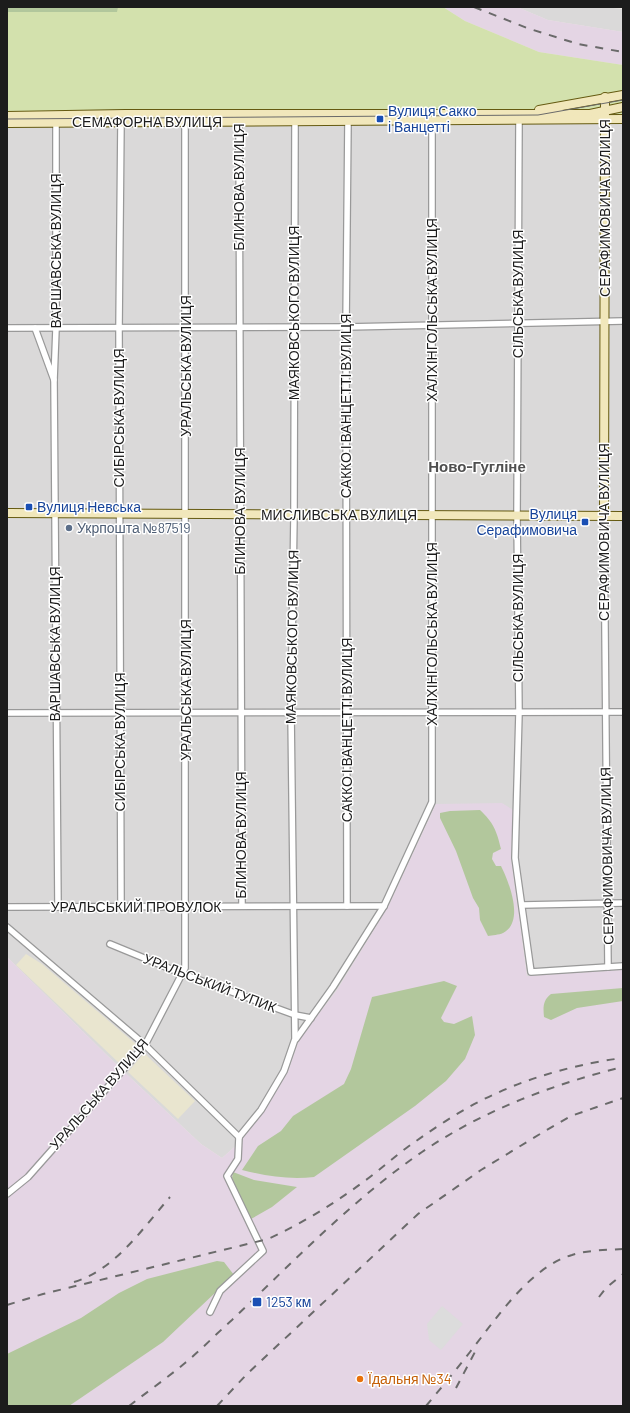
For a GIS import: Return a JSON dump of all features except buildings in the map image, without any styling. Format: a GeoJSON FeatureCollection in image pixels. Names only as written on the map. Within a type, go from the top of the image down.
{"type":"FeatureCollection","features":[{"type":"Feature","properties":{"kind":"main road","name":"СЕМАФОРНА ВУЛИЦЯ"},"geometry":{"type":"LineString","coordinates":[[7,123],[121,121],[185,122],[239,118],[500,112],[544,109],[623,95]]}},
{"type":"Feature","properties":{"kind":"main road","name":"СЕРАФИМОВИЧА ВУЛИЦЯ"},"geometry":{"type":"LineString","coordinates":[[604,516],[605,97]]}},
{"type":"Feature","properties":{"kind":"main road"},"geometry":{"type":"LineString","coordinates":[[606,116],[623,107]]}},
{"type":"Feature","properties":{"kind":"main road","name":"СЕМАФОРНА ВУЛИЦЯ"},"geometry":{"type":"LineString","coordinates":[[500,112],[606,116],[623,119]]}},
{"type":"Feature","properties":{"kind":"main road","name":"СЕМАФОРНА ВУЛИЦЯ"},"geometry":{"type":"LineString","coordinates":[[7,116],[125,114],[239,118],[295,122],[519,120],[606,116]]}},
{"type":"Feature","properties":{"kind":"main road","name":"МИСЛИВСЬКА ВУЛИЦЯ"},"geometry":{"type":"LineString","coordinates":[[7,513],[623,516]]}},
{"type":"Feature","properties":{"kind":"street","name":"БЛИНОВА ВУЛИЦЯ"},"geometry":{"type":"LineString","coordinates":[[239,118],[238,328],[242,906]]}},
{"type":"Feature","properties":{"kind":"street","name":"ХАЛХІНГОЛЬСЬКА ВУЛИЦЯ"},"geometry":{"type":"LineString","coordinates":[[295,1039],[333,987],[384,906],[432,802],[432,120]]}},
{"type":"Feature","properties":{"kind":"street","name":"СІЛЬСЬКА ВУЛИЦЯ"},"geometry":{"type":"LineString","coordinates":[[519,120],[517,516],[519,713],[515,858],[531,972],[608,967]]}},
{"type":"Feature","properties":{"kind":"street","name":"СИБІРСЬКА ВУЛИЦЯ"},"geometry":{"type":"LineString","coordinates":[[121,121],[119,329],[121,907]]}},
{"type":"Feature","properties":{"kind":"street","name":"САККО І ВАНЦЕТТІ ВУЛИЦЯ"},"geometry":{"type":"LineString","coordinates":[[347,906],[346,327],[348,121]]}},
{"type":"Feature","properties":{"kind":"street","name":"УРАЛЬСЬКА ВУЛИЦЯ"},"geometry":{"type":"LineString","coordinates":[[7,1194],[28,1177],[145,1045],[183,974],[186,961],[185,122]]}},
{"type":"Feature","properties":{"kind":"street","name":"МАЯКОВСЬКОГО ВУЛИЦЯ"},"geometry":{"type":"LineString","coordinates":[[239,1137],[261,1110],[284,1071],[295,1039],[291,713],[294,515],[295,122]]}},
{"type":"Feature","properties":{"kind":"street","name":"ВАРШАВСЬКА ВУЛИЦЯ"},"geometry":{"type":"LineString","coordinates":[[56,123],[54,514],[58,907]]}},
{"type":"Feature","properties":{"kind":"street"},"geometry":{"type":"LineString","coordinates":[[7,328],[294,328],[623,321]]}},
{"type":"Feature","properties":{"kind":"street","name":"ВАРШАВСЬКА ВУЛИЦЯ"},"geometry":{"type":"LineString","coordinates":[[35,328],[54,380]]}},
{"type":"Feature","properties":{"kind":"street","name":"СЕРАФИМОВИЧА ВУЛИЦЯ"},"geometry":{"type":"LineString","coordinates":[[604,516],[608,967]]}},
{"type":"Feature","properties":{"kind":"street"},"geometry":{"type":"LineString","coordinates":[[7,713],[623,712]]}},
{"type":"Feature","properties":{"kind":"street"},"geometry":{"type":"LineString","coordinates":[[522,905],[607,902],[623,903]]}},
{"type":"Feature","properties":{"kind":"street","name":"УРАЛЬСЬКИЙ ПРОВУЛОК"},"geometry":{"type":"LineString","coordinates":[[7,907],[384,906]]}},
{"type":"Feature","properties":{"kind":"street"},"geometry":{"type":"LineString","coordinates":[[7,927],[145,1045],[239,1137],[238,1159],[227,1176],[263,1251],[220,1291],[210,1312]]}},
{"type":"Feature","properties":{"kind":"street","name":"УРАЛЬСЬКИЙ ТУПИК"},"geometry":{"type":"LineString","coordinates":[[110,944],[183,974],[295,1015],[311,1018]]}},
{"type":"Feature","properties":{"kind":"street"},"geometry":{"type":"LineString","coordinates":[[608,967],[623,966]]}},
{"type":"Feature","properties":{"kind":"shaded area"},"geometry":{"type":"Polygon","coordinates":[[[443,7],[517,7],[548,20],[623,32],[623,65],[539,52],[465,21],[443,7]]]}},
{"type":"Feature","properties":{"kind":"shaded area"},"geometry":{"type":"Polygon","coordinates":[[[517,7],[603,7],[623,9],[623,32],[548,20],[517,7]]]}},
{"type":"Feature","properties":{"kind":"shaded area"},"geometry":{"type":"Polygon","coordinates":[[[623,120],[623,970],[527,976],[511,859],[513,810],[436,804],[388,907],[337,990],[299,1040],[288,1072],[264,1112],[239,1143],[222,1158],[201,1144],[119,1067],[7,957],[7,125],[623,120]]]}},
{"type":"Feature","properties":{"kind":"shaded area"},"geometry":{"type":"Polygon","coordinates":[[[502,803],[513,810],[511,859],[527,976],[623,970],[623,1406],[7,1406],[7,957],[119,1067],[201,1144],[222,1158],[239,1143],[264,1112],[288,1072],[299,1040],[337,990],[388,907],[436,804],[502,803]]]}},
{"type":"Feature","properties":{"kind":"shaded area"},"geometry":{"type":"Polygon","coordinates":[[[26,954],[42,964],[137,1045],[121,1065],[16,965],[26,954]]]}},
{"type":"Feature","properties":{"kind":"shaded area"},"geometry":{"type":"Polygon","coordinates":[[[144,1053],[195,1101],[178,1119],[128,1072],[144,1053]]]}},
{"type":"Feature","properties":{"kind":"shaded area"},"geometry":{"type":"Polygon","coordinates":[[[442,1306],[463,1324],[441,1350],[429,1340],[427,1324],[442,1306]]]}},
{"type":"Feature","properties":{"kind":"green space"},"geometry":{"type":"Polygon","coordinates":[[[7,7],[443,7],[465,21],[539,52],[623,65],[623,120],[7,125],[7,7]]]}},
{"type":"Feature","properties":{"kind":"green space"},"geometry":{"type":"Polygon","coordinates":[[[7,7],[118,7],[117,12],[7,12],[7,7]]]}},
{"type":"Feature","properties":{"kind":"green space"},"geometry":{"type":"Polygon","coordinates":[[[480,810],[494,827],[498,837],[501,849],[493,853],[492,859],[496,866],[501,866],[508,882],[514,911],[510,928],[501,934],[488,936],[480,920],[479,908],[473,898],[456,851],[440,818],[440,813],[450,811],[480,810]]]}},
{"type":"Feature","properties":{"kind":"green space"},"geometry":{"type":"Polygon","coordinates":[[[444,981],[457,986],[441,1018],[444,1022],[454,1024],[472,1016],[475,1035],[465,1059],[446,1081],[415,1106],[314,1177],[278,1177],[242,1170],[258,1146],[281,1131],[293,1116],[344,1084],[351,1069],[372,997],[444,981]]]}},
{"type":"Feature","properties":{"kind":"green space"},"geometry":{"type":"Polygon","coordinates":[[[623,988],[623,1001],[577,1008],[551,1020],[544,1017],[544,1004],[546,999],[551,994],[623,988]]]}},
{"type":"Feature","properties":{"kind":"green space"},"geometry":{"type":"Polygon","coordinates":[[[233,1172],[254,1180],[297,1187],[272,1207],[251,1219],[232,1178],[233,1172]]]}},
{"type":"Feature","properties":{"kind":"green space"},"geometry":{"type":"Polygon","coordinates":[[[217,1261],[224,1262],[234,1275],[163,1342],[69,1406],[7,1406],[7,1354],[81,1318],[119,1293],[147,1279],[217,1261]]]}},
{"type":"Feature","properties":{"kind":"tram line"},"geometry":{"type":"LineString","coordinates":[[7,119],[538,115],[623,100]]}},
{"type":"Feature","properties":{"kind":"railway"},"geometry":{"type":"LineString","coordinates":[[474,7],[527,28],[578,44],[623,52]]}},
{"type":"Feature","properties":{"kind":"railway"},"geometry":{"type":"LineString","coordinates":[[7,1305],[43,1294],[268,1239],[331,1205],[366,1180],[403,1150],[462,1111],[484,1099],[510,1087],[541,1076],[591,1063],[623,1058]]}},
{"type":"Feature","properties":{"kind":"railway"},"geometry":{"type":"LineString","coordinates":[[129,1406],[197,1353],[300,1254],[371,1190],[422,1152],[469,1124],[519,1100],[570,1082],[623,1067]]}},
{"type":"Feature","properties":{"kind":"railway"},"geometry":{"type":"LineString","coordinates":[[217,1406],[247,1374],[418,1214],[481,1170],[571,1116],[623,1098]]}},
{"type":"Feature","properties":{"kind":"railway"},"geometry":{"type":"LineString","coordinates":[[74,1282],[89,1276],[115,1258],[139,1234],[170,1197]]}},
{"type":"Feature","properties":{"kind":"railway"},"geometry":{"type":"LineString","coordinates":[[426,1406],[503,1310],[528,1282],[557,1261],[572,1255],[597,1250],[623,1249]]}},
{"type":"Feature","properties":{"kind":"railway"},"geometry":{"type":"LineString","coordinates":[[599,1297],[606,1288],[623,1274]]}},
{"type":"Feature","properties":{"kind":"railway"},"geometry":{"type":"LineString","coordinates":[[456,1388],[476,1350]]}},
{"type":"Feature","properties":{"kind":"place","name":"Вулиця Сакко і Ванцетті"},"geometry":{"type":"Point","coordinates":[380,119]}},
{"type":"Feature","properties":{"kind":"place","name":"Вулиця Невська"},"geometry":{"type":"Point","coordinates":[29,507]}},
{"type":"Feature","properties":{"kind":"place","name":"Вулиця Серафимовича"},"geometry":{"type":"Point","coordinates":[585,522]}},
{"type":"Feature","properties":{"kind":"place","name":"Укрпошта №87519"},"geometry":{"type":"Point","coordinates":[69,528]}},
{"type":"Feature","properties":{"kind":"place","name":"1253 км"},"geometry":{"type":"Point","coordinates":[257,1302]}},
{"type":"Feature","properties":{"kind":"place","name":"Їдальня №34"},"geometry":{"type":"Point","coordinates":[360,1379]}},
{"type":"Feature","properties":{"kind":"district","name":"Ново-Гугліне"},"geometry":{"type":"Point","coordinates":[477,467]}}]}
